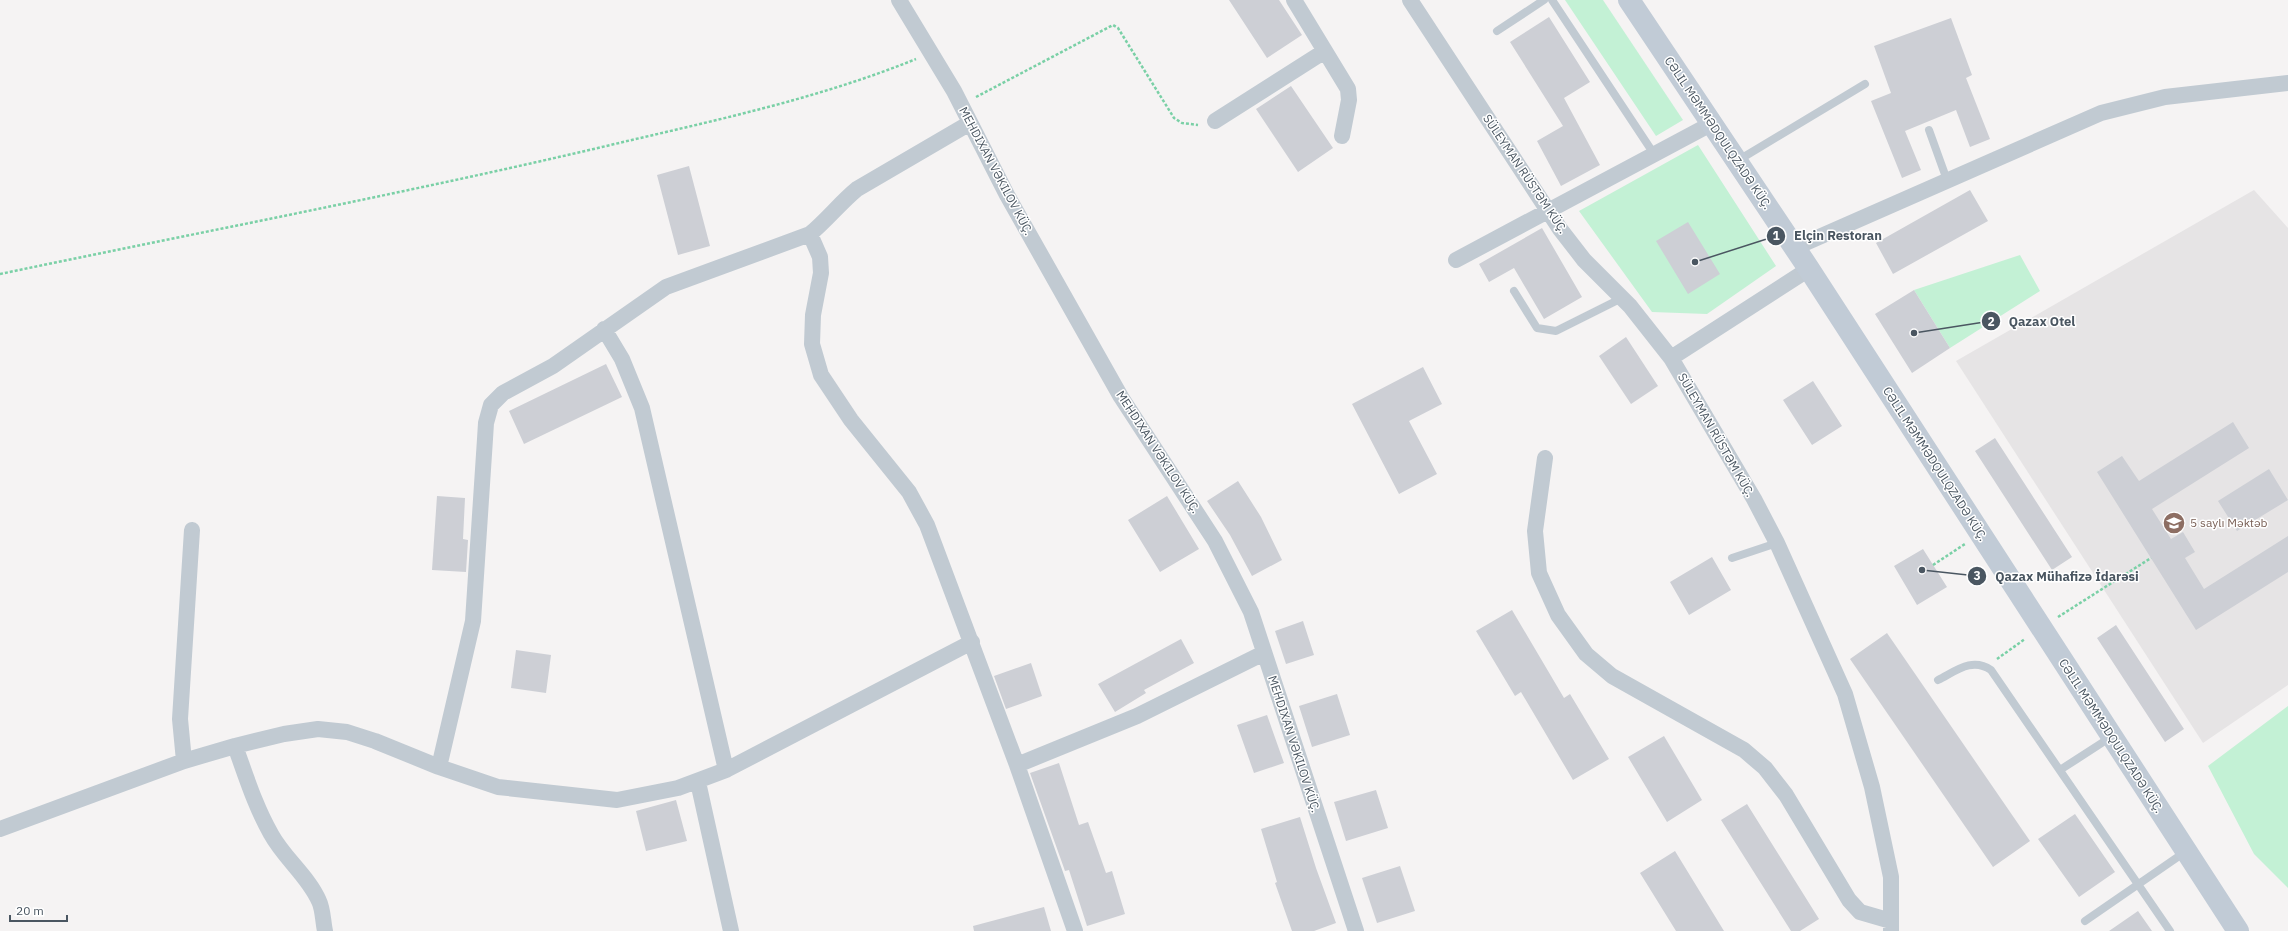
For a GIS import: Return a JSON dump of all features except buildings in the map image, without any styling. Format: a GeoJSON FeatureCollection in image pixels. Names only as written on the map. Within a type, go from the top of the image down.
{"type":"FeatureCollection","features":[{"type":"Feature","properties":{"kind":"street","name":"MEHDIXAN VƏKILOV KÜÇ."},"geometry":{"type":"LineString","coordinates":[[898,0],[932,53],[961,105],[1007,195],[1121,397],[1215,541],[1251,612],[1356,931]]}},
{"type":"Feature","properties":{"kind":"street"},"geometry":{"type":"LineString","coordinates":[[1294,0],[1348,89],[1349,100],[1342,136]]}},
{"type":"Feature","properties":{"kind":"street","name":"SÜLEYMAN RÜSTƏM KÜÇ."},"geometry":{"type":"LineString","coordinates":[[1410,0],[1548,210],[1584,260],[1622,298],[1671,358],[1754,499],[1777,543],[1845,694],[1872,787],[1889,869],[1891,926]]}},
{"type":"Feature","properties":{"kind":"street","name":"CƏLIL MƏMMƏDQULQZADƏ KÜÇ."},"geometry":{"type":"LineString","coordinates":[[1636,2],[1711,124],[1808,269],[2238,931]]}},
{"type":"Feature","properties":{"kind":"street"},"geometry":{"type":"LineString","coordinates":[[1215,121],[1325,51]]}},
{"type":"Feature","properties":{"kind":"street"},"geometry":{"type":"LineString","coordinates":[[1794,248],[2076,122],[2131,104],[2165,97],[2288,83]]}},
{"type":"Feature","properties":{"kind":"street"},"geometry":{"type":"LineString","coordinates":[[439,767],[473,621],[484,439],[486,422],[491,405],[503,394],[552,366],[666,287],[810,234],[826,222],[845,199],[857,190],[970,123]]}},
{"type":"Feature","properties":{"kind":"street"},"geometry":{"type":"LineString","coordinates":[[1456,260],[1711,124]]}},
{"type":"Feature","properties":{"kind":"street"},"geometry":{"type":"LineString","coordinates":[[810,234],[820,257],[821,273],[813,315],[812,344],[822,375],[851,420],[909,492],[927,525],[1017,765],[1075,931]]}},
{"type":"Feature","properties":{"kind":"street"},"geometry":{"type":"LineString","coordinates":[[1671,358],[1808,269]]}},
{"type":"Feature","properties":{"kind":"street"},"geometry":{"type":"LineString","coordinates":[[604,329],[622,359],[642,408],[726,770]]}},
{"type":"Feature","properties":{"kind":"street"},"geometry":{"type":"LineString","coordinates":[[1545,458],[1535,531],[1539,573],[1558,616],[1586,654],[1612,676],[1744,750],[1765,768],[1786,795],[1849,900],[1860,912],[1891,926]]}},
{"type":"Feature","properties":{"kind":"street"},"geometry":{"type":"LineString","coordinates":[[184,761],[180,719],[192,530]]}},
{"type":"Feature","properties":{"kind":"street"},"geometry":{"type":"LineString","coordinates":[[0,829],[184,761],[284,734],[325,730],[347,732],[439,767],[498,787],[617,800],[678,788],[698,782],[726,770],[972,642]]}},
{"type":"Feature","properties":{"kind":"street"},"geometry":{"type":"LineString","coordinates":[[1017,765],[1137,716],[1264,653]]}},
{"type":"Feature","properties":{"kind":"street"},"geometry":{"type":"LineString","coordinates":[[235,746],[257,807],[271,835],[288,859],[310,884],[320,902],[325,931]]}},
{"type":"Feature","properties":{"kind":"street"},"geometry":{"type":"LineString","coordinates":[[698,782],[731,931]]}},
{"type":"Feature","properties":{"kind":"lane"},"geometry":{"type":"LineString","coordinates":[[1497,32],[1544,0]]}},
{"type":"Feature","properties":{"kind":"lane"},"geometry":{"type":"LineString","coordinates":[[1552,0],[1654,154]]}},
{"type":"Feature","properties":{"kind":"lane"},"geometry":{"type":"LineString","coordinates":[[1737,162],[1865,84]]}},
{"type":"Feature","properties":{"kind":"lane"},"geometry":{"type":"LineString","coordinates":[[1929,130],[1947,180]]}},
{"type":"Feature","properties":{"kind":"lane"},"geometry":{"type":"LineString","coordinates":[[1514,291],[1536,328],[1546,331],[1556,331],[1622,298]]}},
{"type":"Feature","properties":{"kind":"lane"},"geometry":{"type":"LineString","coordinates":[[1732,558],[1777,543]]}},
{"type":"Feature","properties":{"kind":"lane"},"geometry":{"type":"LineString","coordinates":[[1938,680],[1971,664],[1982,664],[1991,670],[2170,931]]}},
{"type":"Feature","properties":{"kind":"lane"},"geometry":{"type":"LineString","coordinates":[[2060,770],[2112,737]]}},
{"type":"Feature","properties":{"kind":"lane"},"geometry":{"type":"LineString","coordinates":[[2085,921],[2186,852]]}},
{"type":"Feature","properties":{"kind":"path"},"geometry":{"type":"LineString","coordinates":[[961,105],[1113,25],[1118,28],[1174,118],[1182,123],[1198,125],[1211,124],[1215,121]]}},
{"type":"Feature","properties":{"kind":"path"},"geometry":{"type":"LineString","coordinates":[[0,274],[540,161],[747,112],[874,76],[932,53]]}},
{"type":"Feature","properties":{"kind":"path"},"geometry":{"type":"LineString","coordinates":[[1933,565],[1980,534]]}},
{"type":"Feature","properties":{"kind":"path"},"geometry":{"type":"LineString","coordinates":[[1991,670],[1996,660],[2003,654],[2151,558]]}},
{"type":"Feature","properties":{"kind":"shaded area","name":"5 saylı Məktəb"},"geometry":{"type":"Polygon","coordinates":[[[2254,190],[2288,228],[2288,685],[2203,743],[1956,361],[2254,190]]]}},
{"type":"Feature","properties":{"kind":"green space"},"geometry":{"type":"Polygon","coordinates":[[[1565,0],[1603,0],[1683,120],[1656,136],[1565,0]]]}},
{"type":"Feature","properties":{"kind":"green space"},"geometry":{"type":"Polygon","coordinates":[[[1698,145],[1776,266],[1707,314],[1652,312],[1579,211],[1698,145]]]}},
{"type":"Feature","properties":{"kind":"green space"},"geometry":{"type":"Polygon","coordinates":[[[2020,255],[2040,291],[1950,348],[1914,290],[2020,255]]]}},
{"type":"Feature","properties":{"kind":"green space"},"geometry":{"type":"Polygon","coordinates":[[[2288,706],[2288,888],[2254,854],[2208,766],[2288,706]]]}},
{"type":"Feature","properties":{"kind":"place","name":"Elçin Restoran"},"geometry":{"type":"Point","coordinates":[1695,262]}},
{"type":"Feature","properties":{"kind":"place","name":"Qazax Otel"},"geometry":{"type":"Point","coordinates":[1914,333]}},
{"type":"Feature","properties":{"kind":"place","name":"5 saylı Məktəb"},"geometry":{"type":"Point","coordinates":[2174,523]}},
{"type":"Feature","properties":{"kind":"place","name":"Qazax Mühafizə İdarəsi"},"geometry":{"type":"Point","coordinates":[1922,570]}}]}
